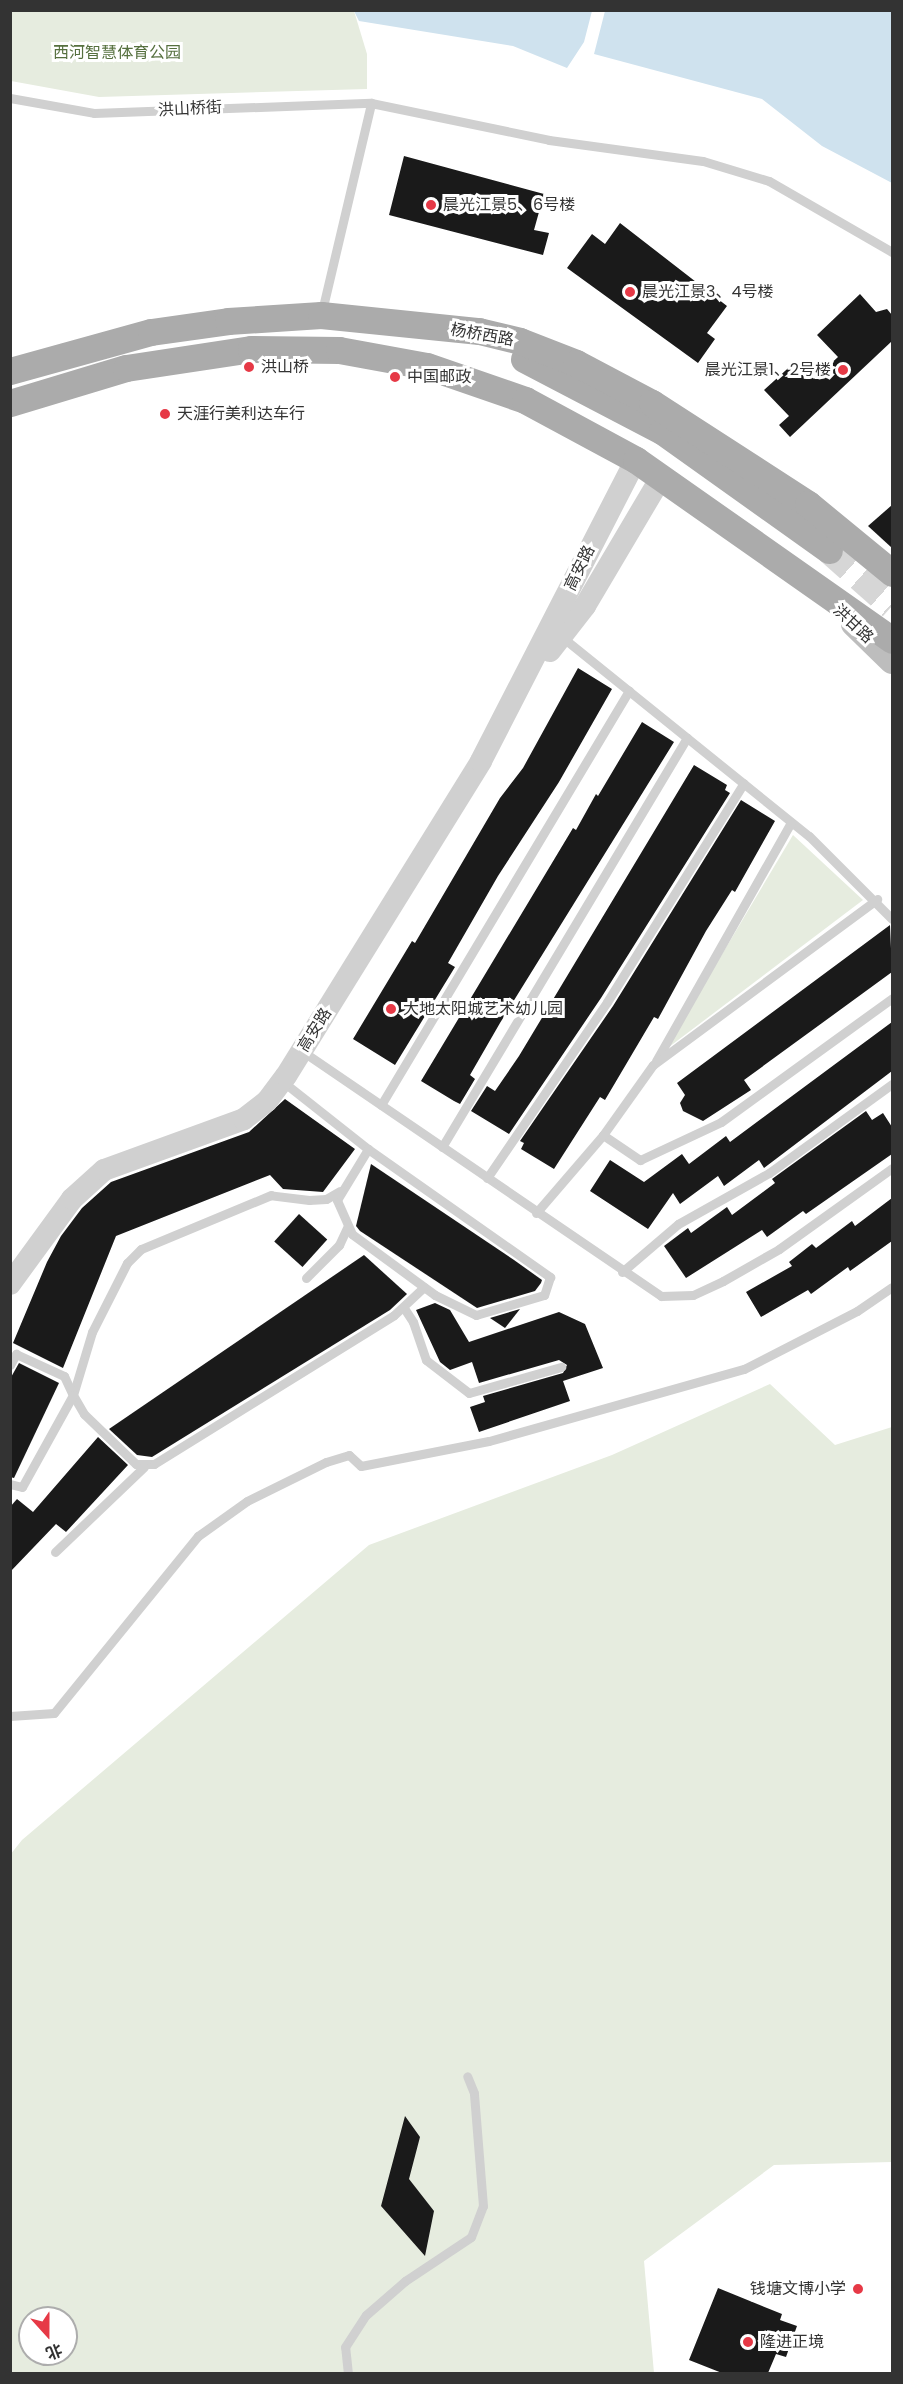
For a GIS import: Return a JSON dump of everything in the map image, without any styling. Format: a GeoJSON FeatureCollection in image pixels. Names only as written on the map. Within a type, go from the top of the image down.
{"type":"FeatureCollection","features":[{"type":"Feature","properties":{"kind":"main road","name":"杨桥西路"},"geometry":{"type":"LineString","coordinates":[[10,371],[151,332],[228,321],[321,315],[360,317],[399,325],[479,331],[520,341],[576,363],[652,403],[808,504],[892,573]]}},
{"type":"Feature","properties":{"kind":"main road"},"geometry":{"type":"LineString","coordinates":[[399,325],[530,361],[662,431],[829,550]]}},
{"type":"Feature","properties":{"kind":"main road"},"geometry":{"type":"LineString","coordinates":[[10,403],[171,359],[251,349],[339,350],[427,366],[490,386],[554,414],[636,460],[662,476],[814,587],[892,640]]}},
{"type":"Feature","properties":{"kind":"main road","name":"洪甘路"},"geometry":{"type":"LineString","coordinates":[[814,587],[892,661]]}},
{"type":"Feature","properties":{"kind":"street","name":"高安路"},"geometry":{"type":"LineString","coordinates":[[10,1284],[72,1199],[104,1170],[244,1119],[267,1101],[282,1082],[481,761],[527,677],[636,460]]}},
{"type":"Feature","properties":{"kind":"street","name":"高安路"},"geometry":{"type":"LineString","coordinates":[[527,677],[585,606],[662,476]]}},
{"type":"Feature","properties":{"kind":"lane","name":"洪山桥街"},"geometry":{"type":"LineString","coordinates":[[10,98],[94,113],[370,103],[549,140],[703,161],[769,181],[892,252]]}},
{"type":"Feature","properties":{"kind":"lane"},"geometry":{"type":"LineString","coordinates":[[321,315],[370,103]]}},
{"type":"Feature","properties":{"kind":"lane"},"geometry":{"type":"LineString","coordinates":[[562,637],[791,822],[877,899],[892,919]]}},
{"type":"Feature","properties":{"kind":"lane"},"geometry":{"type":"LineString","coordinates":[[381,1105],[629,691]]}},
{"type":"Feature","properties":{"kind":"lane"},"geometry":{"type":"LineString","coordinates":[[442,1147],[687,738]]}},
{"type":"Feature","properties":{"kind":"lane"},"geometry":{"type":"LineString","coordinates":[[487,1178],[607,1002],[744,783]]}},
{"type":"Feature","properties":{"kind":"lane"},"geometry":{"type":"LineString","coordinates":[[537,1213],[603,1135],[653,1065],[791,822]]}},
{"type":"Feature","properties":{"kind":"lane"},"geometry":{"type":"LineString","coordinates":[[653,1065],[877,899]]}},
{"type":"Feature","properties":{"kind":"lane"},"geometry":{"type":"LineString","coordinates":[[603,1135],[640,1160],[721,1122],[892,998]]}},
{"type":"Feature","properties":{"kind":"lane"},"geometry":{"type":"LineString","coordinates":[[302,1051],[622,1272],[661,1296],[693,1295],[779,1249],[892,1168]]}},
{"type":"Feature","properties":{"kind":"lane"},"geometry":{"type":"LineString","coordinates":[[282,1082],[368,1149],[550,1277],[544,1295],[476,1315],[454,1307],[352,1234],[337,1200],[340,1191],[368,1149]]}},
{"type":"Feature","properties":{"kind":"lane"},"geometry":{"type":"LineString","coordinates":[[622,1272],[678,1224],[769,1173],[892,1084]]}},
{"type":"Feature","properties":{"kind":"lane"},"geometry":{"type":"LineString","coordinates":[[10,1484],[22,1487],[73,1395],[92,1332],[127,1263],[141,1249],[271,1195],[309,1200],[326,1199],[340,1191]]}},
{"type":"Feature","properties":{"kind":"lane"},"geometry":{"type":"LineString","coordinates":[[306,1278],[339,1245],[348,1226]]}},
{"type":"Feature","properties":{"kind":"lane"},"geometry":{"type":"LineString","coordinates":[[55,1552],[144,1467],[176,1452],[404,1308],[424,1287]]}},
{"type":"Feature","properties":{"kind":"lane"},"geometry":{"type":"LineString","coordinates":[[10,1716],[54,1713],[198,1536],[247,1501],[316,1466],[349,1455],[361,1466],[489,1441],[744,1369],[857,1311],[892,1287]]}},
{"type":"Feature","properties":{"kind":"lane"},"geometry":{"type":"LineString","coordinates":[[404,1308],[413,1322],[426,1360],[469,1393],[561,1367]]}},
{"type":"Feature","properties":{"kind":"lane"},"geometry":{"type":"LineString","coordinates":[[10,1365],[16,1354],[64,1376],[73,1395],[105,1436],[136,1464],[144,1467]]}},
{"type":"Feature","properties":{"kind":"lane"},"geometry":{"type":"LineString","coordinates":[[348,2373],[345,2347],[366,2315],[405,2281],[471,2237],[483,2206],[474,2093],[467,2076]]}},
{"type":"Feature","properties":{"kind":"green space","name":"西河智慧体育公园"},"geometry":{"type":"Polygon","coordinates":[[[10,11],[354,11],[367,54],[367,89],[99,97],[11,81],[10,11]]]}},
{"type":"Feature","properties":{"kind":"green space"},"geometry":{"type":"Polygon","coordinates":[[[793,835],[863,900],[665,1050],[793,835]]]}},
{"type":"Feature","properties":{"kind":"green space"},"geometry":{"type":"Polygon","coordinates":[[[770,1384],[835,1445],[892,1427],[892,2162],[774,2165],[644,2261],[654,2373],[11,2373],[10,1855],[22,1840],[369,1545],[612,1455],[770,1384]]]}},
{"type":"Feature","properties":{"kind":"water"},"geometry":{"type":"Polygon","coordinates":[[[354,11],[592,11],[584,42],[567,68],[513,46],[359,21],[354,11]]]}},
{"type":"Feature","properties":{"kind":"water"},"geometry":{"type":"Polygon","coordinates":[[[605,11],[892,11],[892,183],[822,146],[762,99],[594,54],[605,11]]]}},
{"type":"Feature","properties":{"kind":"building","name":"晨光江景5、6号楼"},"geometry":{"type":"Polygon","coordinates":[[[404,156],[544,194],[534,230],[549,233],[543,255],[389,215],[404,156]]]}},
{"type":"Feature","properties":{"kind":"building","name":"晨光江景3、4号楼"},"geometry":{"type":"Polygon","coordinates":[[[620,223],[727,306],[707,333],[715,339],[698,363],[567,268],[592,234],[605,244],[620,223]]]}},
{"type":"Feature","properties":{"kind":"building","name":"晨光江景1、2号楼"},"geometry":{"type":"Polygon","coordinates":[[[860,294],[876,312],[887,309],[892,315],[892,341],[790,437],[779,425],[789,416],[764,390],[796,361],[814,379],[838,357],[817,335],[860,294]]]}},
{"type":"Feature","properties":{"kind":"building"},"geometry":{"type":"Polygon","coordinates":[[[892,505],[892,548],[868,526],[892,505]]]}},
{"type":"Feature","properties":{"kind":"building"},"geometry":{"type":"Polygon","coordinates":[[[578,668],[612,689],[559,782],[498,876],[448,963],[455,967],[395,1065],[353,1039],[412,941],[415,943],[500,798],[523,768],[578,668]]]}},
{"type":"Feature","properties":{"kind":"building"},"geometry":{"type":"Polygon","coordinates":[[[642,722],[674,742],[500,1023],[470,1075],[475,1079],[460,1104],[421,1081],[573,828],[576,830],[642,722]]]}},
{"type":"Feature","properties":{"kind":"building"},"geometry":{"type":"Polygon","coordinates":[[[694,765],[727,785],[725,790],[730,793],[601,998],[509,1134],[471,1111],[487,1086],[495,1091],[519,1056],[694,765]]]}},
{"type":"Feature","properties":{"kind":"building"},"geometry":{"type":"Polygon","coordinates":[[[741,800],[775,821],[735,892],[732,890],[706,931],[658,1019],[654,1017],[605,1100],[600,1097],[554,1169],[521,1149],[524,1143],[520,1141],[613,1006],[741,800]]]}},
{"type":"Feature","properties":{"kind":"building"},"geometry":{"type":"Polygon","coordinates":[[[890,925],[892,972],[744,1080],[751,1090],[703,1121],[683,1111],[680,1103],[685,1095],[677,1083],[890,925]]]}},
{"type":"Feature","properties":{"kind":"building"},"geometry":{"type":"Polygon","coordinates":[[[892,1022],[892,1071],[764,1168],[759,1160],[724,1186],[718,1176],[680,1204],[673,1193],[648,1229],[590,1191],[610,1160],[644,1182],[682,1154],[689,1164],[726,1136],[730,1142],[892,1022]]]}},
{"type":"Feature","properties":{"kind":"building"},"geometry":{"type":"Polygon","coordinates":[[[285,1099],[355,1149],[323,1192],[283,1189],[270,1175],[116,1236],[63,1368],[13,1343],[47,1262],[61,1236],[82,1208],[111,1182],[249,1132],[285,1099]]]}},
{"type":"Feature","properties":{"kind":"building"},"geometry":{"type":"Polygon","coordinates":[[[866,1111],[872,1120],[883,1113],[892,1127],[892,1154],[806,1214],[803,1211],[767,1237],[762,1230],[686,1278],[664,1246],[688,1228],[691,1233],[727,1207],[732,1215],[775,1183],[772,1179],[866,1111]]]}},
{"type":"Feature","properties":{"kind":"building"},"geometry":{"type":"Polygon","coordinates":[[[371,1164],[514,1260],[542,1280],[541,1283],[535,1291],[477,1308],[360,1231],[356,1226],[371,1164]]]}},
{"type":"Feature","properties":{"kind":"building"},"geometry":{"type":"Polygon","coordinates":[[[892,1198],[892,1241],[850,1271],[848,1267],[811,1294],[808,1290],[761,1317],[746,1292],[792,1266],[789,1262],[812,1244],[816,1248],[852,1221],[855,1226],[892,1198]]]}},
{"type":"Feature","properties":{"kind":"building"},"geometry":{"type":"Polygon","coordinates":[[[299,1214],[327,1239],[302,1267],[274,1241],[299,1214]]]}},
{"type":"Feature","properties":{"kind":"building"},"geometry":{"type":"Polygon","coordinates":[[[364,1255],[407,1294],[390,1310],[152,1457],[137,1455],[109,1429],[364,1255]]]}},
{"type":"Feature","properties":{"kind":"building"},"geometry":{"type":"Polygon","coordinates":[[[435,1303],[450,1310],[469,1342],[559,1312],[585,1324],[603,1368],[563,1381],[570,1401],[479,1432],[470,1407],[485,1402],[483,1396],[563,1373],[567,1365],[559,1360],[479,1383],[472,1362],[450,1370],[440,1362],[416,1310],[435,1303]]]}},
{"type":"Feature","properties":{"kind":"building"},"geometry":{"type":"Polygon","coordinates":[[[520,1309],[505,1328],[490,1318],[520,1309]]]}},
{"type":"Feature","properties":{"kind":"building"},"geometry":{"type":"Polygon","coordinates":[[[19,1363],[59,1383],[14,1478],[10,1477],[10,1379],[19,1363]]]}},
{"type":"Feature","properties":{"kind":"building"},"geometry":{"type":"Polygon","coordinates":[[[98,1437],[128,1465],[66,1532],[56,1524],[10,1572],[10,1507],[17,1499],[33,1512],[98,1437]]]}},
{"type":"Feature","properties":{"kind":"building"},"geometry":{"type":"Polygon","coordinates":[[[405,2116],[420,2137],[409,2179],[434,2211],[425,2256],[381,2206],[405,2116]]]}},
{"type":"Feature","properties":{"kind":"building","name":"隆进正境"},"geometry":{"type":"Polygon","coordinates":[[[718,2288],[782,2314],[780,2320],[797,2326],[786,2357],[776,2354],[768,2373],[722,2373],[689,2360],[718,2288]]]}},
{"type":"Feature","properties":{"kind":"tunnel"},"geometry":{"type":"LineString","coordinates":[[829,550],[892,606]]}},
{"type":"Feature","properties":{"kind":"place","name":"晨光江景5、6号楼"},"geometry":{"type":"Point","coordinates":[431,205]}},
{"type":"Feature","properties":{"kind":"place","name":"晨光江景3、4号楼"},"geometry":{"type":"Point","coordinates":[630,292]}},
{"type":"Feature","properties":{"kind":"place","name":"洪山桥"},"geometry":{"type":"Point","coordinates":[249,367]}},
{"type":"Feature","properties":{"kind":"place","name":"晨光江景1、2号楼"},"geometry":{"type":"Point","coordinates":[843,370]}},
{"type":"Feature","properties":{"kind":"place","name":"中国邮政"},"geometry":{"type":"Point","coordinates":[395,377]}},
{"type":"Feature","properties":{"kind":"place","name":"天涯行美利达车行"},"geometry":{"type":"Point","coordinates":[165,414]}},
{"type":"Feature","properties":{"kind":"place","name":"大地太阳城艺术幼儿园"},"geometry":{"type":"Point","coordinates":[391,1009]}},
{"type":"Feature","properties":{"kind":"place","name":"钱塘文博小学"},"geometry":{"type":"Point","coordinates":[858,2289]}},
{"type":"Feature","properties":{"kind":"place","name":"隆进正境"},"geometry":{"type":"Point","coordinates":[748,2342]}}]}
